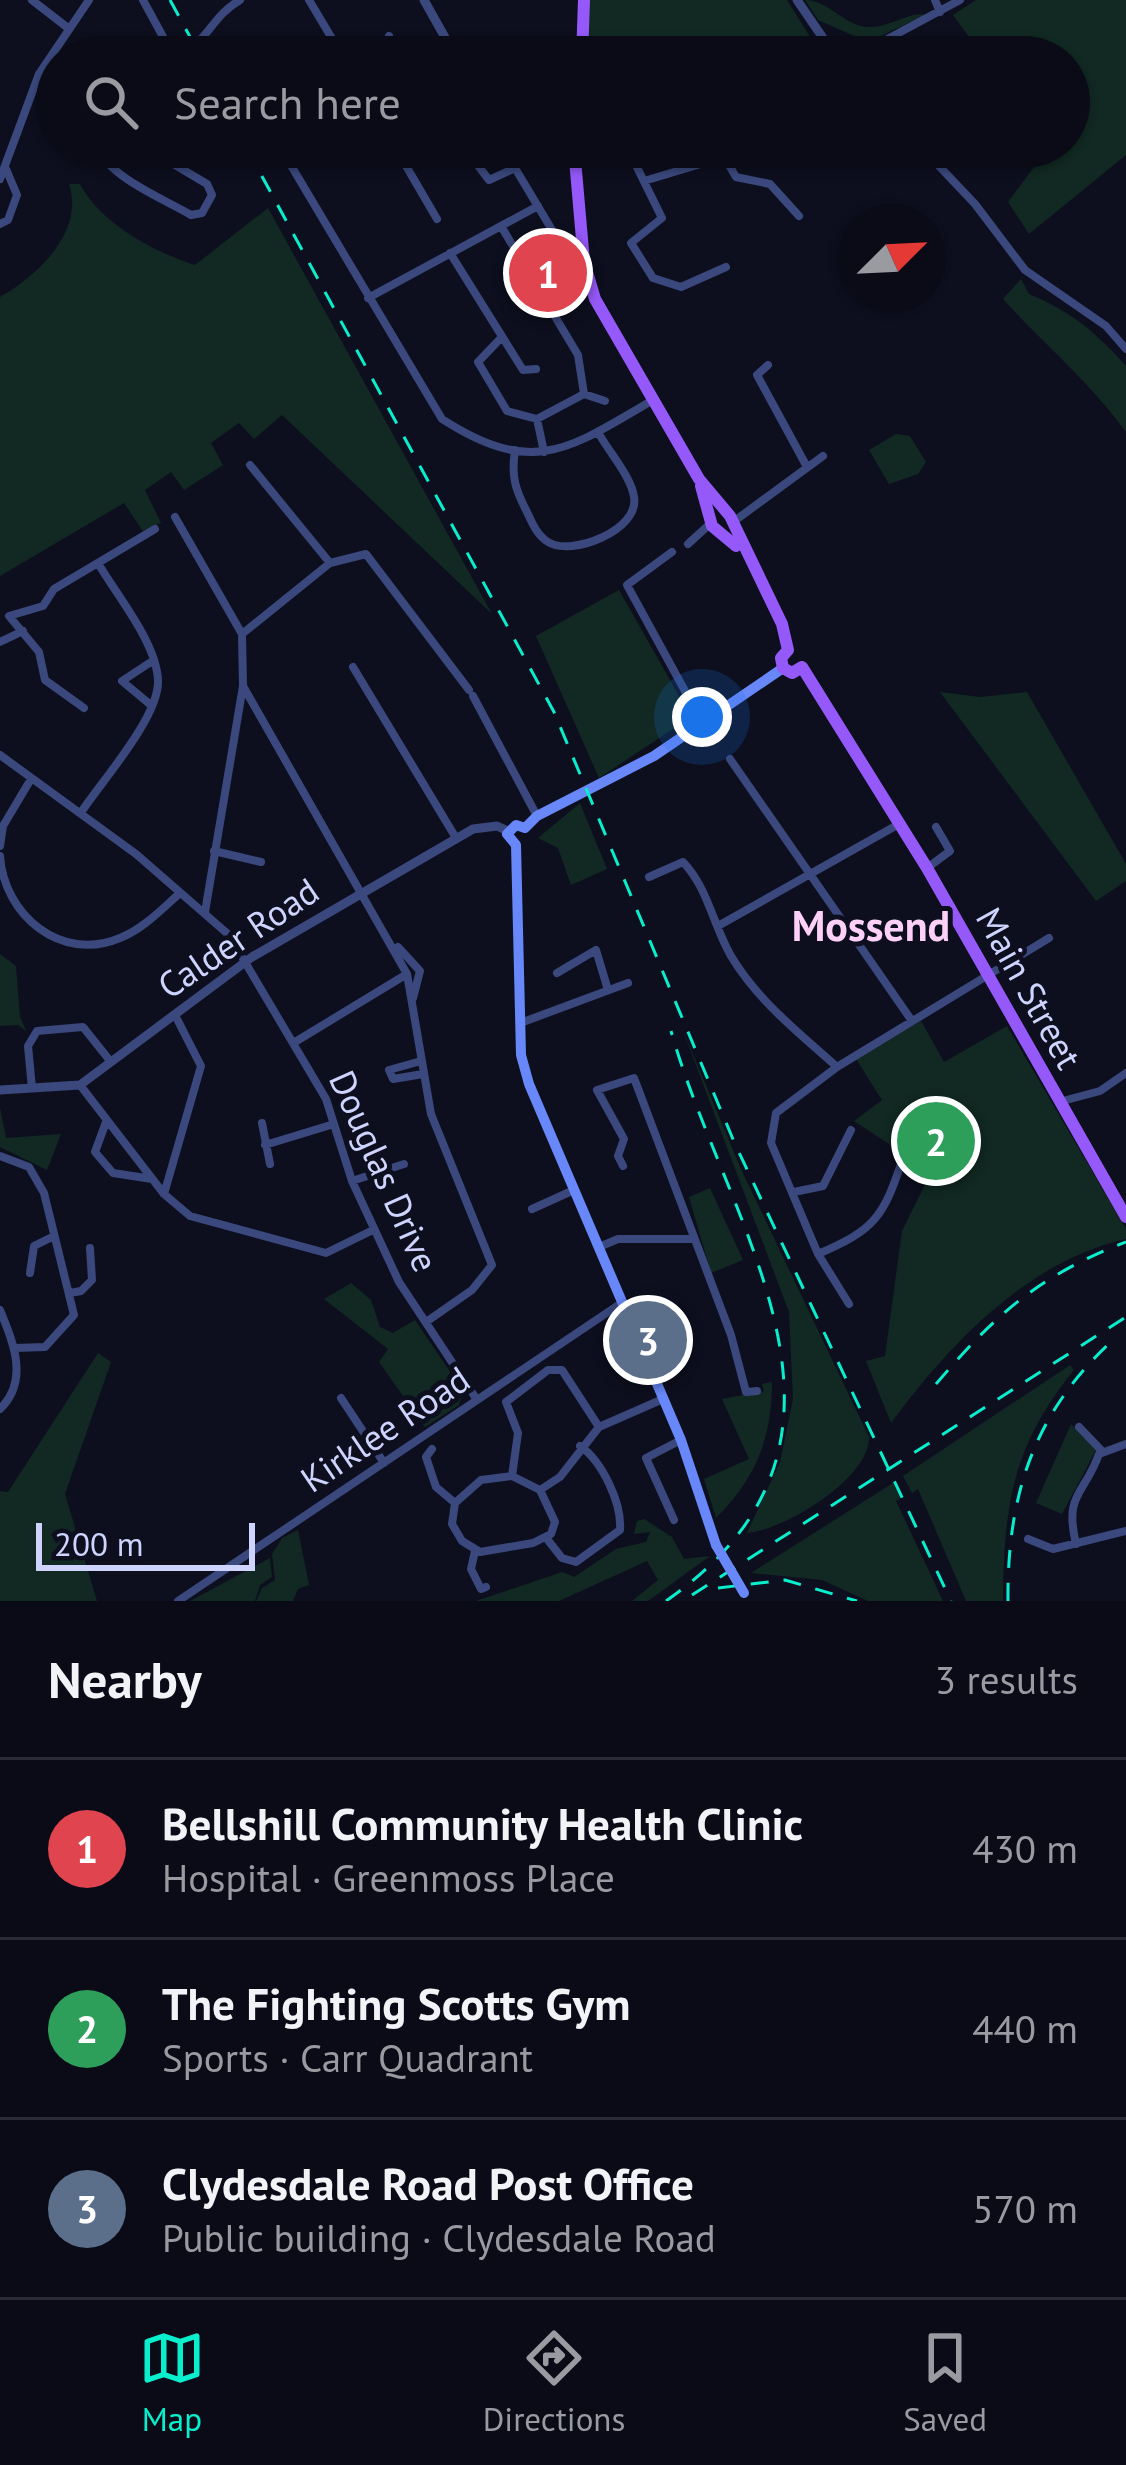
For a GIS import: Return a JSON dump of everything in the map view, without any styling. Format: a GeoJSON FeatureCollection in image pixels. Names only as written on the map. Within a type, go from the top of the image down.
{"type":"FeatureCollection","features":[{"type":"Feature","properties":{"kind":"main road"},"geometry":{"type":"LineString","coordinates":[[583,36],[584,0]]}},
{"type":"Feature","properties":{"kind":"main road"},"geometry":{"type":"LineString","coordinates":[[576,168],[578,221],[590,286],[749,562],[782,624],[788,650]]}},
{"type":"Feature","properties":{"kind":"main road"},"geometry":{"type":"LineString","coordinates":[[788,650],[801,654],[802,668],[792,673],[783,668],[781,658],[788,650]]}},
{"type":"Feature","properties":{"kind":"main road"},"geometry":{"type":"LineString","coordinates":[[516,845],[526,841],[525,829],[537,816],[654,756],[783,668]]}},
{"type":"Feature","properties":{"kind":"main road","name":"Main Street"},"geometry":{"type":"LineString","coordinates":[[802,668],[927,868],[1126,1217]]}},
{"type":"Feature","properties":{"kind":"main road"},"geometry":{"type":"LineString","coordinates":[[525,829],[516,825],[508,831],[516,845],[521,1055],[529,1084],[681,1440],[716,1545],[747,1597]]}},
{"type":"Feature","properties":{"kind":"street"},"geometry":{"type":"LineString","coordinates":[[32,0],[68,28]]}},
{"type":"Feature","properties":{"kind":"street"},"geometry":{"type":"LineString","coordinates":[[63,36],[89,0]]}},
{"type":"Feature","properties":{"kind":"street"},"geometry":{"type":"LineString","coordinates":[[143,0],[163,36]]}},
{"type":"Feature","properties":{"kind":"street"},"geometry":{"type":"LineString","coordinates":[[208,36],[225,9],[240,0]]}},
{"type":"Feature","properties":{"kind":"street"},"geometry":{"type":"LineString","coordinates":[[309,0],[330,36]]}},
{"type":"Feature","properties":{"kind":"street"},"geometry":{"type":"LineString","coordinates":[[424,0],[444,36]]}},
{"type":"Feature","properties":{"kind":"street"},"geometry":{"type":"LineString","coordinates":[[796,0],[821,36]]}},
{"type":"Feature","properties":{"kind":"street"},"geometry":{"type":"LineString","coordinates":[[935,0],[940,12]]}},
{"type":"Feature","properties":{"kind":"street"},"geometry":{"type":"LineString","coordinates":[[892,36],[960,0]]}},
{"type":"Feature","properties":{"kind":"street"},"geometry":{"type":"LineString","coordinates":[[0,179],[36,82]]}},
{"type":"Feature","properties":{"kind":"street"},"geometry":{"type":"LineString","coordinates":[[0,224],[8,220],[17,195],[5,167]]}},
{"type":"Feature","properties":{"kind":"street"},"geometry":{"type":"LineString","coordinates":[[116,168],[190,215],[202,213],[212,195],[208,184],[182,168]]}},
{"type":"Feature","properties":{"kind":"street"},"geometry":{"type":"LineString","coordinates":[[292,168],[442,419],[464,433],[514,450],[544,452],[568,448],[653,400]]}},
{"type":"Feature","properties":{"kind":"street"},"geometry":{"type":"LineString","coordinates":[[407,168],[436,219]]}},
{"type":"Feature","properties":{"kind":"street"},"geometry":{"type":"LineString","coordinates":[[480,168],[489,180],[515,168],[558,240]]}},
{"type":"Feature","properties":{"kind":"street"},"geometry":{"type":"LineString","coordinates":[[638,168],[662,223],[631,243],[653,278],[681,287],[726,267]]}},
{"type":"Feature","properties":{"kind":"street"},"geometry":{"type":"LineString","coordinates":[[644,181],[684,168]]}},
{"type":"Feature","properties":{"kind":"street"},"geometry":{"type":"LineString","coordinates":[[731,168],[736,177],[770,184],[799,215]]}},
{"type":"Feature","properties":{"kind":"street"},"geometry":{"type":"LineString","coordinates":[[941,168],[1025,270],[1106,326],[1126,349]]}},
{"type":"Feature","properties":{"kind":"street"},"geometry":{"type":"LineString","coordinates":[[368,298],[538,206]]}},
{"type":"Feature","properties":{"kind":"street"},"geometry":{"type":"LineString","coordinates":[[501,226],[578,355],[584,394]]}},
{"type":"Feature","properties":{"kind":"street"},"geometry":{"type":"LineString","coordinates":[[450,254],[523,370],[536,369]]}},
{"type":"Feature","properties":{"kind":"street"},"geometry":{"type":"LineString","coordinates":[[501,338],[478,362],[507,411],[537,419],[584,394],[605,401]]}},
{"type":"Feature","properties":{"kind":"street"},"geometry":{"type":"LineString","coordinates":[[768,365],[758,375],[763,390],[807,467]]}},
{"type":"Feature","properties":{"kind":"street"},"geometry":{"type":"LineString","coordinates":[[537,419],[544,452]]}},
{"type":"Feature","properties":{"kind":"street"},"geometry":{"type":"LineString","coordinates":[[514,450],[512,481],[535,528],[553,545],[575,549],[625,521],[634,506],[632,490],[598,432]]}},
{"type":"Feature","properties":{"kind":"street"},"geometry":{"type":"LineString","coordinates":[[692,542],[823,455]]}},
{"type":"Feature","properties":{"kind":"street"},"geometry":{"type":"LineString","coordinates":[[250,465],[329,563]]}},
{"type":"Feature","properties":{"kind":"street"},"geometry":{"type":"LineString","coordinates":[[175,517],[242,634],[243,686],[205,914]]}},
{"type":"Feature","properties":{"kind":"street"},"geometry":{"type":"LineString","coordinates":[[84,708],[45,680],[40,652],[9,622],[12,613],[43,606],[54,589],[155,530]]}},
{"type":"Feature","properties":{"kind":"street"},"geometry":{"type":"LineString","coordinates":[[672,552],[627,585],[702,722]]}},
{"type":"Feature","properties":{"kind":"street"},"geometry":{"type":"LineString","coordinates":[[242,634],[329,563],[366,554],[471,693],[537,816]]}},
{"type":"Feature","properties":{"kind":"street"},"geometry":{"type":"LineString","coordinates":[[82,812],[152,706],[158,683],[154,660],[98,563]]}},
{"type":"Feature","properties":{"kind":"street"},"geometry":{"type":"LineString","coordinates":[[0,642],[23,631]]}},
{"type":"Feature","properties":{"kind":"street"},"geometry":{"type":"LineString","coordinates":[[152,706],[122,681],[154,660]]}},
{"type":"Feature","properties":{"kind":"street"},"geometry":{"type":"LineString","coordinates":[[353,668],[456,838]]}},
{"type":"Feature","properties":{"kind":"street"},"geometry":{"type":"LineString","coordinates":[[243,686],[364,891],[407,974],[431,1114],[492,1265],[472,1290],[425,1322]]}},
{"type":"Feature","properties":{"kind":"street","name":"Douglas Drive"},"geometry":{"type":"LineString","coordinates":[[0,754],[82,812],[180,893],[247,961],[295,1042],[334,1124],[374,1230],[425,1322],[477,1400]]}},
{"type":"Feature","properties":{"kind":"street"},"geometry":{"type":"LineString","coordinates":[[730,759],[912,1021]]}},
{"type":"Feature","properties":{"kind":"street"},"geometry":{"type":"LineString","coordinates":[[0,846],[3,826],[31,778]]}},
{"type":"Feature","properties":{"kind":"street"},"geometry":{"type":"LineString","coordinates":[[718,926],[901,824]]}},
{"type":"Feature","properties":{"kind":"street","name":"Calder Road"},"geometry":{"type":"LineString","coordinates":[[80,1085],[247,961],[364,891],[484,826],[508,831]]}},
{"type":"Feature","properties":{"kind":"street"},"geometry":{"type":"LineString","coordinates":[[927,868],[950,851],[936,827]]}},
{"type":"Feature","properties":{"kind":"street"},"geometry":{"type":"LineString","coordinates":[[214,850],[261,862]]}},
{"type":"Feature","properties":{"kind":"street"},"geometry":{"type":"LineString","coordinates":[[0,856],[17,908],[44,933],[76,945],[129,934],[180,893]]}},
{"type":"Feature","properties":{"kind":"street"},"geometry":{"type":"LineString","coordinates":[[649,878],[683,862],[697,877],[756,994],[837,1067]]}},
{"type":"Feature","properties":{"kind":"street"},"geometry":{"type":"LineString","coordinates":[[849,1304],[818,1254],[771,1143],[770,1127],[776,1113],[837,1067],[990,978],[1048,938]]}},
{"type":"Feature","properties":{"kind":"street"},"geometry":{"type":"LineString","coordinates":[[393,942],[420,971],[413,998]]}},
{"type":"Feature","properties":{"kind":"street"},"geometry":{"type":"LineString","coordinates":[[556,973],[596,950],[608,990]]}},
{"type":"Feature","properties":{"kind":"street"},"geometry":{"type":"LineString","coordinates":[[295,1042],[407,974]]}},
{"type":"Feature","properties":{"kind":"street"},"geometry":{"type":"LineString","coordinates":[[523,1022],[628,983]]}},
{"type":"Feature","properties":{"kind":"street"},"geometry":{"type":"LineString","coordinates":[[164,1194],[201,1066],[175,1015]]}},
{"type":"Feature","properties":{"kind":"street"},"geometry":{"type":"LineString","coordinates":[[32,1088],[28,1046],[37,1031],[83,1027],[111,1062]]}},
{"type":"Feature","properties":{"kind":"street"},"geometry":{"type":"LineString","coordinates":[[422,1061],[388,1070],[393,1079],[423,1073]]}},
{"type":"Feature","properties":{"kind":"street"},"geometry":{"type":"LineString","coordinates":[[1059,1102],[1100,1091],[1126,1072]]}},
{"type":"Feature","properties":{"kind":"street"},"geometry":{"type":"LineString","coordinates":[[586,1093],[650,1073]]}},
{"type":"Feature","properties":{"kind":"street"},"geometry":{"type":"LineString","coordinates":[[634,1078],[670,1163],[692,1240],[731,1335],[746,1392],[757,1391]]}},
{"type":"Feature","properties":{"kind":"street"},"geometry":{"type":"LineString","coordinates":[[0,1090],[80,1085],[164,1194],[190,1216],[326,1253],[374,1230]]}},
{"type":"Feature","properties":{"kind":"street"},"geometry":{"type":"LineString","coordinates":[[597,1090],[624,1139],[618,1156],[623,1166]]}},
{"type":"Feature","properties":{"kind":"street"},"geometry":{"type":"LineString","coordinates":[[107,1120],[95,1152],[113,1173],[153,1179]]}},
{"type":"Feature","properties":{"kind":"street"},"geometry":{"type":"LineString","coordinates":[[262,1123],[270,1164]]}},
{"type":"Feature","properties":{"kind":"street"},"geometry":{"type":"LineString","coordinates":[[265,1144],[334,1124]]}},
{"type":"Feature","properties":{"kind":"street"},"geometry":{"type":"LineString","coordinates":[[794,1192],[823,1186],[851,1130]]}},
{"type":"Feature","properties":{"kind":"street"},"geometry":{"type":"LineString","coordinates":[[842,1148],[854,1156]]}},
{"type":"Feature","properties":{"kind":"street"},"geometry":{"type":"LineString","coordinates":[[0,1156],[29,1167],[44,1192],[74,1315],[44,1348],[15,1348]]}},
{"type":"Feature","properties":{"kind":"street"},"geometry":{"type":"LineString","coordinates":[[818,1254],[871,1227],[892,1198],[902,1161]]}},
{"type":"Feature","properties":{"kind":"street"},"geometry":{"type":"LineString","coordinates":[[352,1181],[404,1164]]}},
{"type":"Feature","properties":{"kind":"street"},"geometry":{"type":"LineString","coordinates":[[882,1169],[897,1177]]}},
{"type":"Feature","properties":{"kind":"street"},"geometry":{"type":"LineString","coordinates":[[532,1209],[574,1190]]}},
{"type":"Feature","properties":{"kind":"street"},"geometry":{"type":"LineString","coordinates":[[30,1273],[34,1246],[54,1236]]}},
{"type":"Feature","properties":{"kind":"street"},"geometry":{"type":"LineString","coordinates":[[599,1247],[618,1239],[692,1240]]}},
{"type":"Feature","properties":{"kind":"street"},"geometry":{"type":"LineString","coordinates":[[70,1293],[81,1291],[92,1280],[90,1248]]}},
{"type":"Feature","properties":{"kind":"street","name":"Kirklee Road"},"geometry":{"type":"LineString","coordinates":[[178,1601],[623,1302]]}},
{"type":"Feature","properties":{"kind":"street"},"geometry":{"type":"LineString","coordinates":[[0,1310],[15,1348],[17,1390],[0,1409]]}},
{"type":"Feature","properties":{"kind":"street"},"geometry":{"type":"LineString","coordinates":[[512,1477],[518,1444],[506,1408],[508,1396],[548,1370],[562,1370],[599,1427]]}},
{"type":"Feature","properties":{"kind":"street"},"geometry":{"type":"LineString","coordinates":[[341,1398],[384,1463]]}},
{"type":"Feature","properties":{"kind":"street"},"geometry":{"type":"LineString","coordinates":[[540,1490],[560,1477],[599,1427],[663,1399]]}},
{"type":"Feature","properties":{"kind":"street"},"geometry":{"type":"LineString","coordinates":[[1079,1427],[1103,1452]]}},
{"type":"Feature","properties":{"kind":"street"},"geometry":{"type":"LineString","coordinates":[[674,1520],[646,1458],[681,1440]]}},
{"type":"Feature","properties":{"kind":"street"},"geometry":{"type":"LineString","coordinates":[[1076,1544],[1069,1509],[1103,1452],[1126,1444]]}},
{"type":"Feature","properties":{"kind":"street"},"geometry":{"type":"LineString","coordinates":[[547,1539],[562,1558],[576,1562],[620,1530],[620,1514],[596,1458],[580,1446]]}},
{"type":"Feature","properties":{"kind":"street"},"geometry":{"type":"LineString","coordinates":[[424,1454],[436,1487],[454,1503],[455,1532],[475,1550]]}},
{"type":"Feature","properties":{"kind":"street"},"geometry":{"type":"LineString","coordinates":[[454,1503],[482,1480],[512,1477],[540,1490],[555,1522],[547,1539]]}},
{"type":"Feature","properties":{"kind":"street"},"geometry":{"type":"LineString","coordinates":[[1028,1539],[1053,1549],[1126,1531]]}},
{"type":"Feature","properties":{"kind":"street"},"geometry":{"type":"LineString","coordinates":[[475,1550],[547,1539]]}},
{"type":"Feature","properties":{"kind":"street"},"geometry":{"type":"LineString","coordinates":[[475,1550],[472,1568],[481,1589],[486,1587]]}},
{"type":"Feature","properties":{"kind":"green space"},"geometry":{"type":"Polygon","coordinates":[[[589,0],[787,0],[810,36],[587,36],[589,0]]]}},
{"type":"Feature","properties":{"kind":"green space"},"geometry":{"type":"Polygon","coordinates":[[[805,0],[823,4],[863,26],[925,15],[881,36],[854,36],[818,20],[805,0]]]}},
{"type":"Feature","properties":{"kind":"green space"},"geometry":{"type":"Polygon","coordinates":[[[976,0],[1126,0],[1126,155],[1029,234],[1008,202],[1033,168],[1090,168],[1090,36],[968,36],[953,15],[976,0]]]}},
{"type":"Feature","properties":{"kind":"green space"},"geometry":{"type":"Polygon","coordinates":[[[69,184],[80,184],[101,211],[130,234],[195,265],[268,208],[492,614],[282,415],[254,439],[239,423],[211,443],[223,465],[184,490],[171,472],[145,490],[161,523],[143,531],[124,503],[0,576],[0,297],[42,265],[64,235],[72,202],[69,184]]]}},
{"type":"Feature","properties":{"kind":"green space"},"geometry":{"type":"Polygon","coordinates":[[[1021,279],[1029,294],[1082,324],[1126,366],[1126,432],[1003,299],[1021,279]]]}},
{"type":"Feature","properties":{"kind":"green space"},"geometry":{"type":"Polygon","coordinates":[[[896,434],[910,436],[926,462],[918,474],[889,484],[869,450],[896,434]]]}},
{"type":"Feature","properties":{"kind":"green space"},"geometry":{"type":"Polygon","coordinates":[[[619,590],[691,717],[599,778],[536,636],[619,590]]]}},
{"type":"Feature","properties":{"kind":"green space"},"geometry":{"type":"Polygon","coordinates":[[[940,692],[980,697],[1027,692],[1126,864],[1126,881],[1096,901],[940,692]]]}},
{"type":"Feature","properties":{"kind":"green space"},"geometry":{"type":"Polygon","coordinates":[[[580,803],[607,869],[571,885],[558,848],[538,838],[580,803]]]}},
{"type":"Feature","properties":{"kind":"green space"},"geometry":{"type":"Polygon","coordinates":[[[0,954],[16,966],[20,1017],[26,1031],[18,1025],[0,1026],[0,954]]]}},
{"type":"Feature","properties":{"kind":"green space"},"geometry":{"type":"Polygon","coordinates":[[[921,1021],[944,1062],[1007,1026],[1126,1229],[1126,1239],[1090,1250],[1023,1286],[965,1336],[891,1423],[866,1361],[885,1356],[902,1231],[931,1172],[854,1121],[882,1100],[856,1059],[921,1021]]]}},
{"type":"Feature","properties":{"kind":"green space"},"geometry":{"type":"Polygon","coordinates":[[[682,1028],[741,1169],[869,1437],[866,1453],[841,1485],[803,1512],[747,1533],[780,1462],[793,1399],[789,1312],[682,1028]]]}},
{"type":"Feature","properties":{"kind":"green space"},"geometry":{"type":"Polygon","coordinates":[[[0,1108],[6,1138],[61,1134],[47,1170],[0,1147],[0,1108]]]}},
{"type":"Feature","properties":{"kind":"green space"},"geometry":{"type":"Polygon","coordinates":[[[710,1188],[743,1260],[711,1273],[689,1197],[710,1188]]]}},
{"type":"Feature","properties":{"kind":"green space"},"geometry":{"type":"Polygon","coordinates":[[[351,1283],[371,1300],[380,1327],[393,1333],[415,1320],[463,1391],[459,1405],[425,1427],[379,1362],[388,1349],[324,1299],[351,1283]]]}},
{"type":"Feature","properties":{"kind":"green space"},"geometry":{"type":"Polygon","coordinates":[[[98,1353],[111,1362],[65,1494],[97,1601],[0,1601],[0,1491],[8,1492],[98,1353]]]}},
{"type":"Feature","properties":{"kind":"green space"},"geometry":{"type":"Polygon","coordinates":[[[1070,1365],[1074,1370],[1037,1425],[1016,1478],[1006,1535],[1003,1601],[966,1601],[918,1489],[912,1493],[903,1476],[1070,1365]]]}},
{"type":"Feature","properties":{"kind":"green space"},"geometry":{"type":"Polygon","coordinates":[[[772,1382],[769,1421],[759,1456],[742,1488],[716,1518],[704,1479],[749,1459],[722,1399],[764,1391],[762,1384],[772,1382]]]}},
{"type":"Feature","properties":{"kind":"green space"},"geometry":{"type":"Polygon","coordinates":[[[1071,1424],[1096,1450],[1062,1514],[1036,1503],[1071,1424]]]}},
{"type":"Feature","properties":{"kind":"green space"},"geometry":{"type":"Polygon","coordinates":[[[893,1483],[901,1498],[896,1501],[943,1601],[868,1601],[822,1580],[751,1573],[893,1483]]]}},
{"type":"Feature","properties":{"kind":"green space"},"geometry":{"type":"Polygon","coordinates":[[[644,1519],[672,1537],[684,1559],[710,1556],[648,1601],[632,1601],[658,1580],[647,1561],[559,1601],[476,1601],[562,1572],[574,1577],[616,1549],[646,1542],[650,1532],[634,1534],[637,1521],[644,1519]]]}},
{"type":"Feature","properties":{"kind":"green space"},"geometry":{"type":"Polygon","coordinates":[[[298,1530],[309,1585],[298,1589],[293,1601],[256,1601],[262,1588],[275,1580],[272,1554],[282,1538],[298,1530]]]}},
{"type":"Feature","properties":{"kind":"green space"},"geometry":{"type":"Polygon","coordinates":[[[270,1558],[272,1577],[260,1585],[255,1601],[190,1601],[270,1558]]]}},
{"type":"Feature","properties":{"kind":"railway"},"geometry":{"type":"LineString","coordinates":[[170,0],[190,36]]}},
{"type":"Feature","properties":{"kind":"railway"},"geometry":{"type":"LineString","coordinates":[[257,168],[554,712],[735,1144],[951,1601]]}},
{"type":"Feature","properties":{"kind":"railway"},"geometry":{"type":"LineString","coordinates":[[666,1601],[735,1538],[773,1471],[784,1402],[776,1330],[755,1256],[671,1031]]}},
{"type":"Feature","properties":{"kind":"railway"},"geometry":{"type":"LineString","coordinates":[[936,1384],[1020,1300],[1068,1269],[1126,1242]]}},
{"type":"Feature","properties":{"kind":"railway"},"geometry":{"type":"LineString","coordinates":[[692,1595],[1126,1317]]}},
{"type":"Feature","properties":{"kind":"railway"},"geometry":{"type":"LineString","coordinates":[[1008,1601],[1013,1526],[1031,1458],[1064,1396],[1114,1339]]}},
{"type":"Feature","properties":{"kind":"railway"},"geometry":{"type":"LineString","coordinates":[[718,1588],[785,1580],[857,1601]]}},
{"type":"Feature","properties":{"kind":"place","name":"Bellshill Community Health Clinic"},"geometry":{"type":"Point","coordinates":[548,273]}},
{"type":"Feature","properties":{"kind":"place","name":"The Fighting Scotts Gym"},"geometry":{"type":"Point","coordinates":[936,1141]}},
{"type":"Feature","properties":{"kind":"place","name":"Clydesdale Road Post Office"},"geometry":{"type":"Point","coordinates":[648,1340]}},
{"type":"Feature","properties":{"kind":"district","name":"Mossend"},"geometry":{"type":"Point","coordinates":[871,926]}}]}
